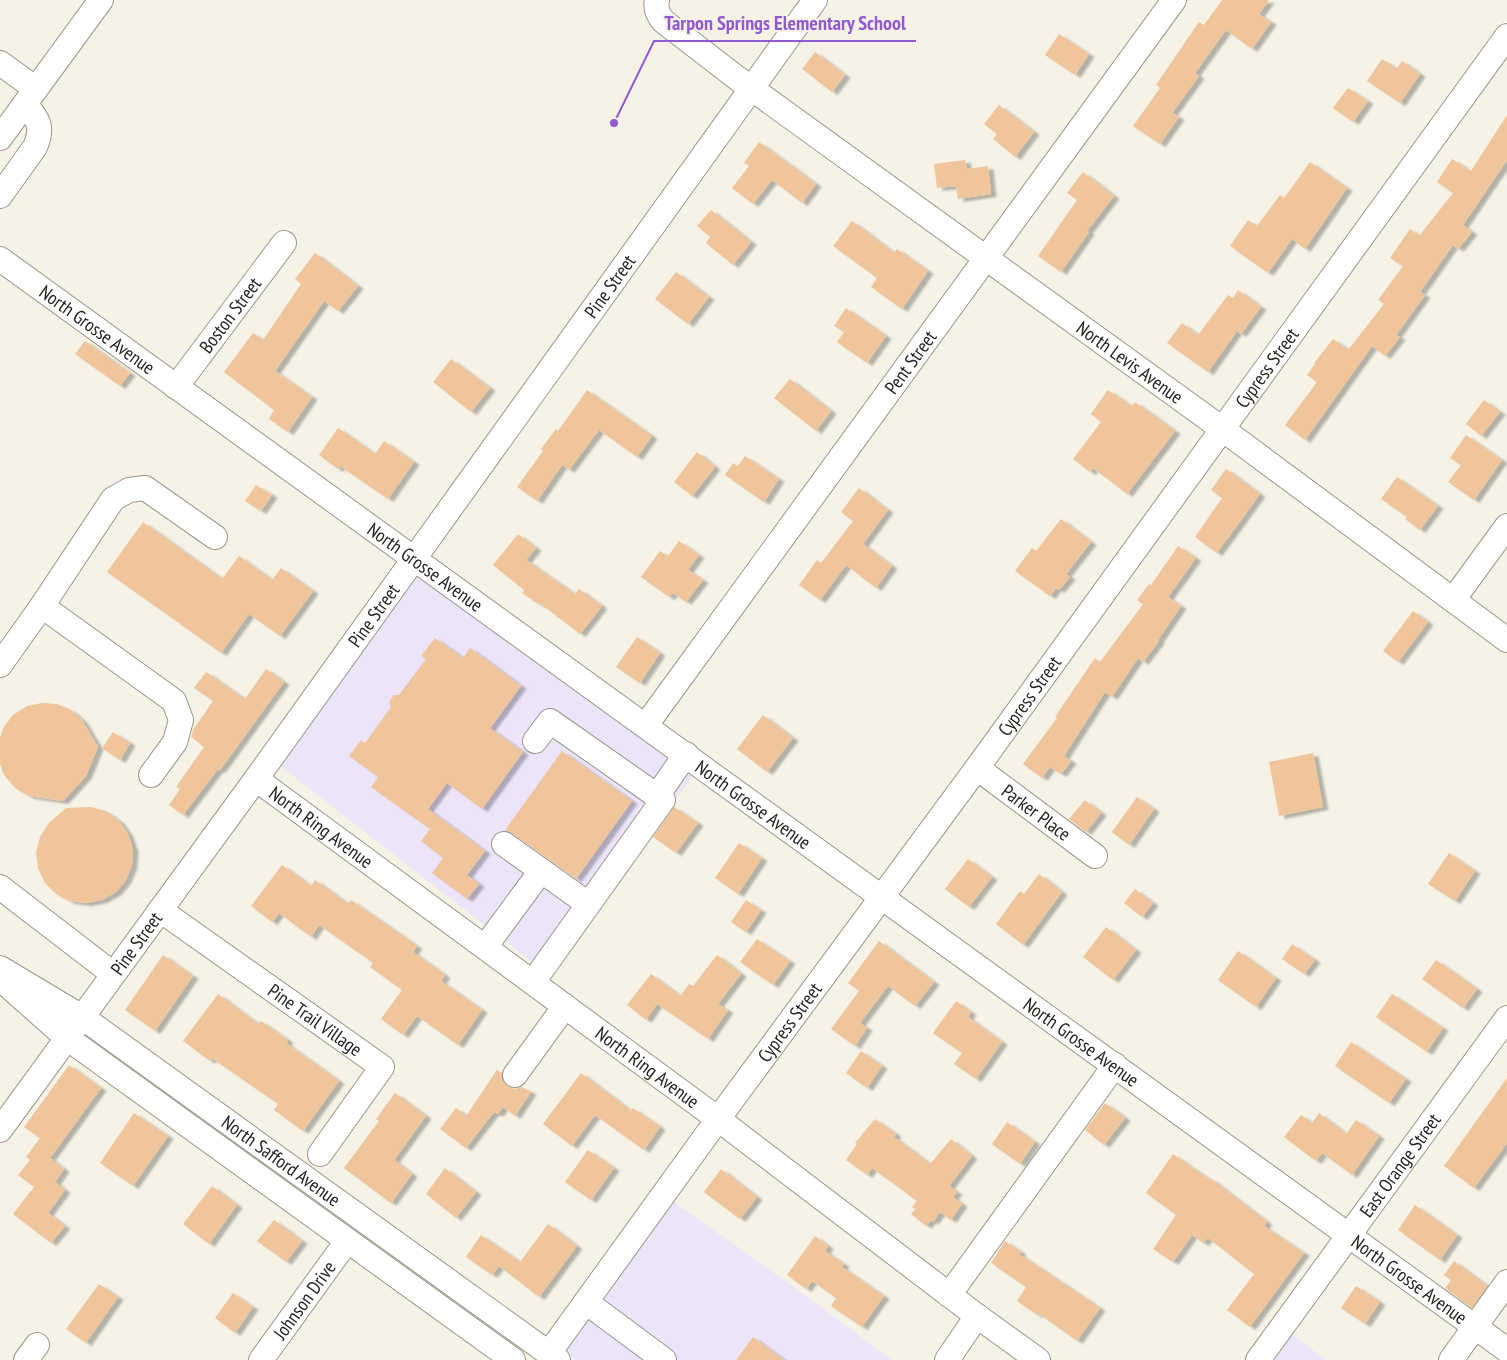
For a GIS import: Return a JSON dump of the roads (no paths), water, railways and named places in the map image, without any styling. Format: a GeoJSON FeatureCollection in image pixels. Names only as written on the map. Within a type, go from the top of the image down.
{"type":"FeatureCollection","features":[{"type":"Feature","properties":{"kind":"street"},"geometry":{"type":"LineString","coordinates":[[0,138],[101,0]]}},
{"type":"Feature","properties":{"kind":"street","name":"North Levis Avenue"},"geometry":{"type":"LineString","coordinates":[[657,0],[655,7],[664,21],[751,87],[1222,428],[1507,640]]}},
{"type":"Feature","properties":{"kind":"street","name":"Pine Street"},"geometry":{"type":"LineString","coordinates":[[0,1130],[256,779],[815,0]]}},
{"type":"Feature","properties":{"kind":"street","name":"Pent Street"},"geometry":{"type":"LineString","coordinates":[[646,725],[1174,0]]}},
{"type":"Feature","properties":{"kind":"street","name":"Cypress Street"},"geometry":{"type":"LineString","coordinates":[[554,1357],[586,1302],[718,1119],[977,768],[1507,36]]}},
{"type":"Feature","properties":{"kind":"street"},"geometry":{"type":"LineString","coordinates":[[0,63],[30,96],[39,124],[39,139],[35,147],[0,196]]}},
{"type":"Feature","properties":{"kind":"street","name":"Boston Street"},"geometry":{"type":"LineString","coordinates":[[176,387],[284,243]]}},
{"type":"Feature","properties":{"kind":"street","name":"North Grosse Avenue"},"geometry":{"type":"LineString","coordinates":[[0,259],[1507,1350]]}},
{"type":"Feature","properties":{"kind":"street"},"geometry":{"type":"LineString","coordinates":[[0,665],[114,499],[129,490],[145,488],[215,537]]}},
{"type":"Feature","properties":{"kind":"street"},"geometry":{"type":"LineString","coordinates":[[1453,600],[1507,526]]}},
{"type":"Feature","properties":{"kind":"street"},"geometry":{"type":"LineString","coordinates":[[42,606],[174,701],[181,720],[175,742],[151,775]]}},
{"type":"Feature","properties":{"kind":"street"},"geometry":{"type":"LineString","coordinates":[[533,982],[663,800],[550,721],[535,741]]}},
{"type":"Feature","properties":{"kind":"street"},"geometry":{"type":"LineString","coordinates":[[657,796],[686,754]]}},
{"type":"Feature","properties":{"kind":"street","name":"Parker Place"},"geometry":{"type":"LineString","coordinates":[[977,768],[1095,856]]}},
{"type":"Feature","properties":{"kind":"street","name":"North Ring Avenue"},"geometry":{"type":"LineString","coordinates":[[256,779],[718,1119],[949,1295],[1038,1360]]}},
{"type":"Feature","properties":{"kind":"street"},"geometry":{"type":"LineString","coordinates":[[504,844],[588,904]]}},
{"type":"Feature","properties":{"kind":"street"},"geometry":{"type":"LineString","coordinates":[[486,947],[541,870]]}},
{"type":"Feature","properties":{"kind":"street"},"geometry":{"type":"LineString","coordinates":[[0,886],[113,974]]}},
{"type":"Feature","properties":{"kind":"street","name":"Pine Trail Village"},"geometry":{"type":"LineString","coordinates":[[160,910],[382,1067],[320,1154]]}},
{"type":"Feature","properties":{"kind":"street","name":"North Safford Avenue"},"geometry":{"type":"LineString","coordinates":[[0,968],[82,1017],[554,1357]]}},
{"type":"Feature","properties":{"kind":"street","name":"North Safford Avenue"},"geometry":{"type":"LineString","coordinates":[[0,979],[67,1038],[513,1360]]}},
{"type":"Feature","properties":{"kind":"street"},"geometry":{"type":"LineString","coordinates":[[515,1076],[565,1006]]}},
{"type":"Feature","properties":{"kind":"street","name":"East Orange Street"},"geometry":{"type":"LineString","coordinates":[[1258,1360],[1507,1018]]}},
{"type":"Feature","properties":{"kind":"street"},"geometry":{"type":"LineString","coordinates":[[949,1295],[1115,1065]]}},
{"type":"Feature","properties":{"kind":"street","name":"Johnson Drive"},"geometry":{"type":"LineString","coordinates":[[261,1360],[348,1241]]}},
{"type":"Feature","properties":{"kind":"street"},"geometry":{"type":"LineString","coordinates":[[1450,1360],[1507,1282]]}},
{"type":"Feature","properties":{"kind":"street"},"geometry":{"type":"LineString","coordinates":[[586,1302],[664,1360]]}},
{"type":"Feature","properties":{"kind":"street"},"geometry":{"type":"LineString","coordinates":[[946,1360],[978,1316]]}},
{"type":"Feature","properties":{"kind":"place","name":"Tarpon Springs Elementary School"},"geometry":{"type":"Point","coordinates":[614,123]}}]}
